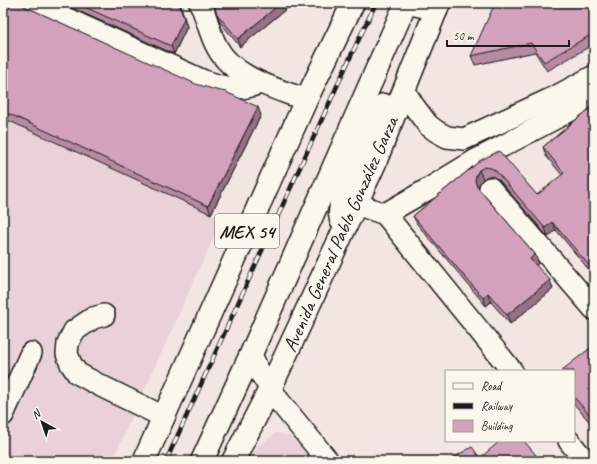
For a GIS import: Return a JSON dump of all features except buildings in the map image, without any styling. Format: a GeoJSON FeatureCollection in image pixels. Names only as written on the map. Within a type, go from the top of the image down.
{"type":"FeatureCollection","features":[{"type":"Feature","properties":{"kind":"main road","name":"MEX 54"},"geometry":{"type":"LineString","coordinates":[[144,461],[306,100],[353,3]]}},
{"type":"Feature","properties":{"kind":"main road"},"geometry":{"type":"LineString","coordinates":[[344,231],[340,214],[341,203],[358,158],[392,89],[406,44],[406,3]]}},
{"type":"Feature","properties":{"kind":"main road","name":"Avenida General Pablo González Garza"},"geometry":{"type":"LineString","coordinates":[[202,461],[251,354],[406,3]]}},
{"type":"Feature","properties":{"kind":"main road","name":"Avenida General Pablo González Garza"},"geometry":{"type":"LineString","coordinates":[[233,461],[270,389],[374,165],[438,6]]}},
{"type":"Feature","properties":{"kind":"street"},"geometry":{"type":"LineString","coordinates":[[32,3],[204,81],[233,88],[248,87],[261,83]]}},
{"type":"Feature","properties":{"kind":"street"},"geometry":{"type":"LineString","coordinates":[[200,3],[217,48],[229,64],[261,83],[306,100]]}},
{"type":"Feature","properties":{"kind":"street"},"geometry":{"type":"LineString","coordinates":[[406,3],[438,6]]}},
{"type":"Feature","properties":{"kind":"street"},"geometry":{"type":"LineString","coordinates":[[385,214],[476,160],[559,106],[594,76]]}},
{"type":"Feature","properties":{"kind":"street"},"geometry":{"type":"LineString","coordinates":[[404,90],[428,125],[447,137],[464,139],[559,106],[594,98]]}},
{"type":"Feature","properties":{"kind":"street"},"geometry":{"type":"LineString","coordinates":[[464,139],[476,160]]}},
{"type":"Feature","properties":{"kind":"street"},"geometry":{"type":"LineString","coordinates":[[490,188],[594,309]]}},
{"type":"Feature","properties":{"kind":"street"},"geometry":{"type":"LineString","coordinates":[[356,204],[385,214],[511,370]]}},
{"type":"Feature","properties":{"kind":"street"},"geometry":{"type":"LineString","coordinates":[[104,315],[93,318],[74,331],[68,343],[67,354],[71,364],[77,373],[164,417]]}},
{"type":"Feature","properties":{"kind":"street"},"geometry":{"type":"LineString","coordinates":[[3,415],[31,353]]}},
{"type":"Feature","properties":{"kind":"street"},"geometry":{"type":"LineString","coordinates":[[251,354],[257,368],[270,389],[328,461]]}},
{"type":"Feature","properties":{"kind":"street"},"geometry":{"type":"LineString","coordinates":[[570,442],[586,461]]}},
{"type":"Feature","properties":{"kind":"shaded area"},"geometry":{"type":"Polygon","coordinates":[[[3,118],[222,219],[112,461],[3,461],[3,118]]]}},
{"type":"Feature","properties":{"kind":"shaded area"},"geometry":{"type":"Polygon","coordinates":[[[276,433],[292,436],[313,461],[247,461],[256,448],[276,433]]]}},
{"type":"Feature","properties":{"kind":"railway"},"geometry":{"type":"LineString","coordinates":[[166,461],[376,3]]}}]}
